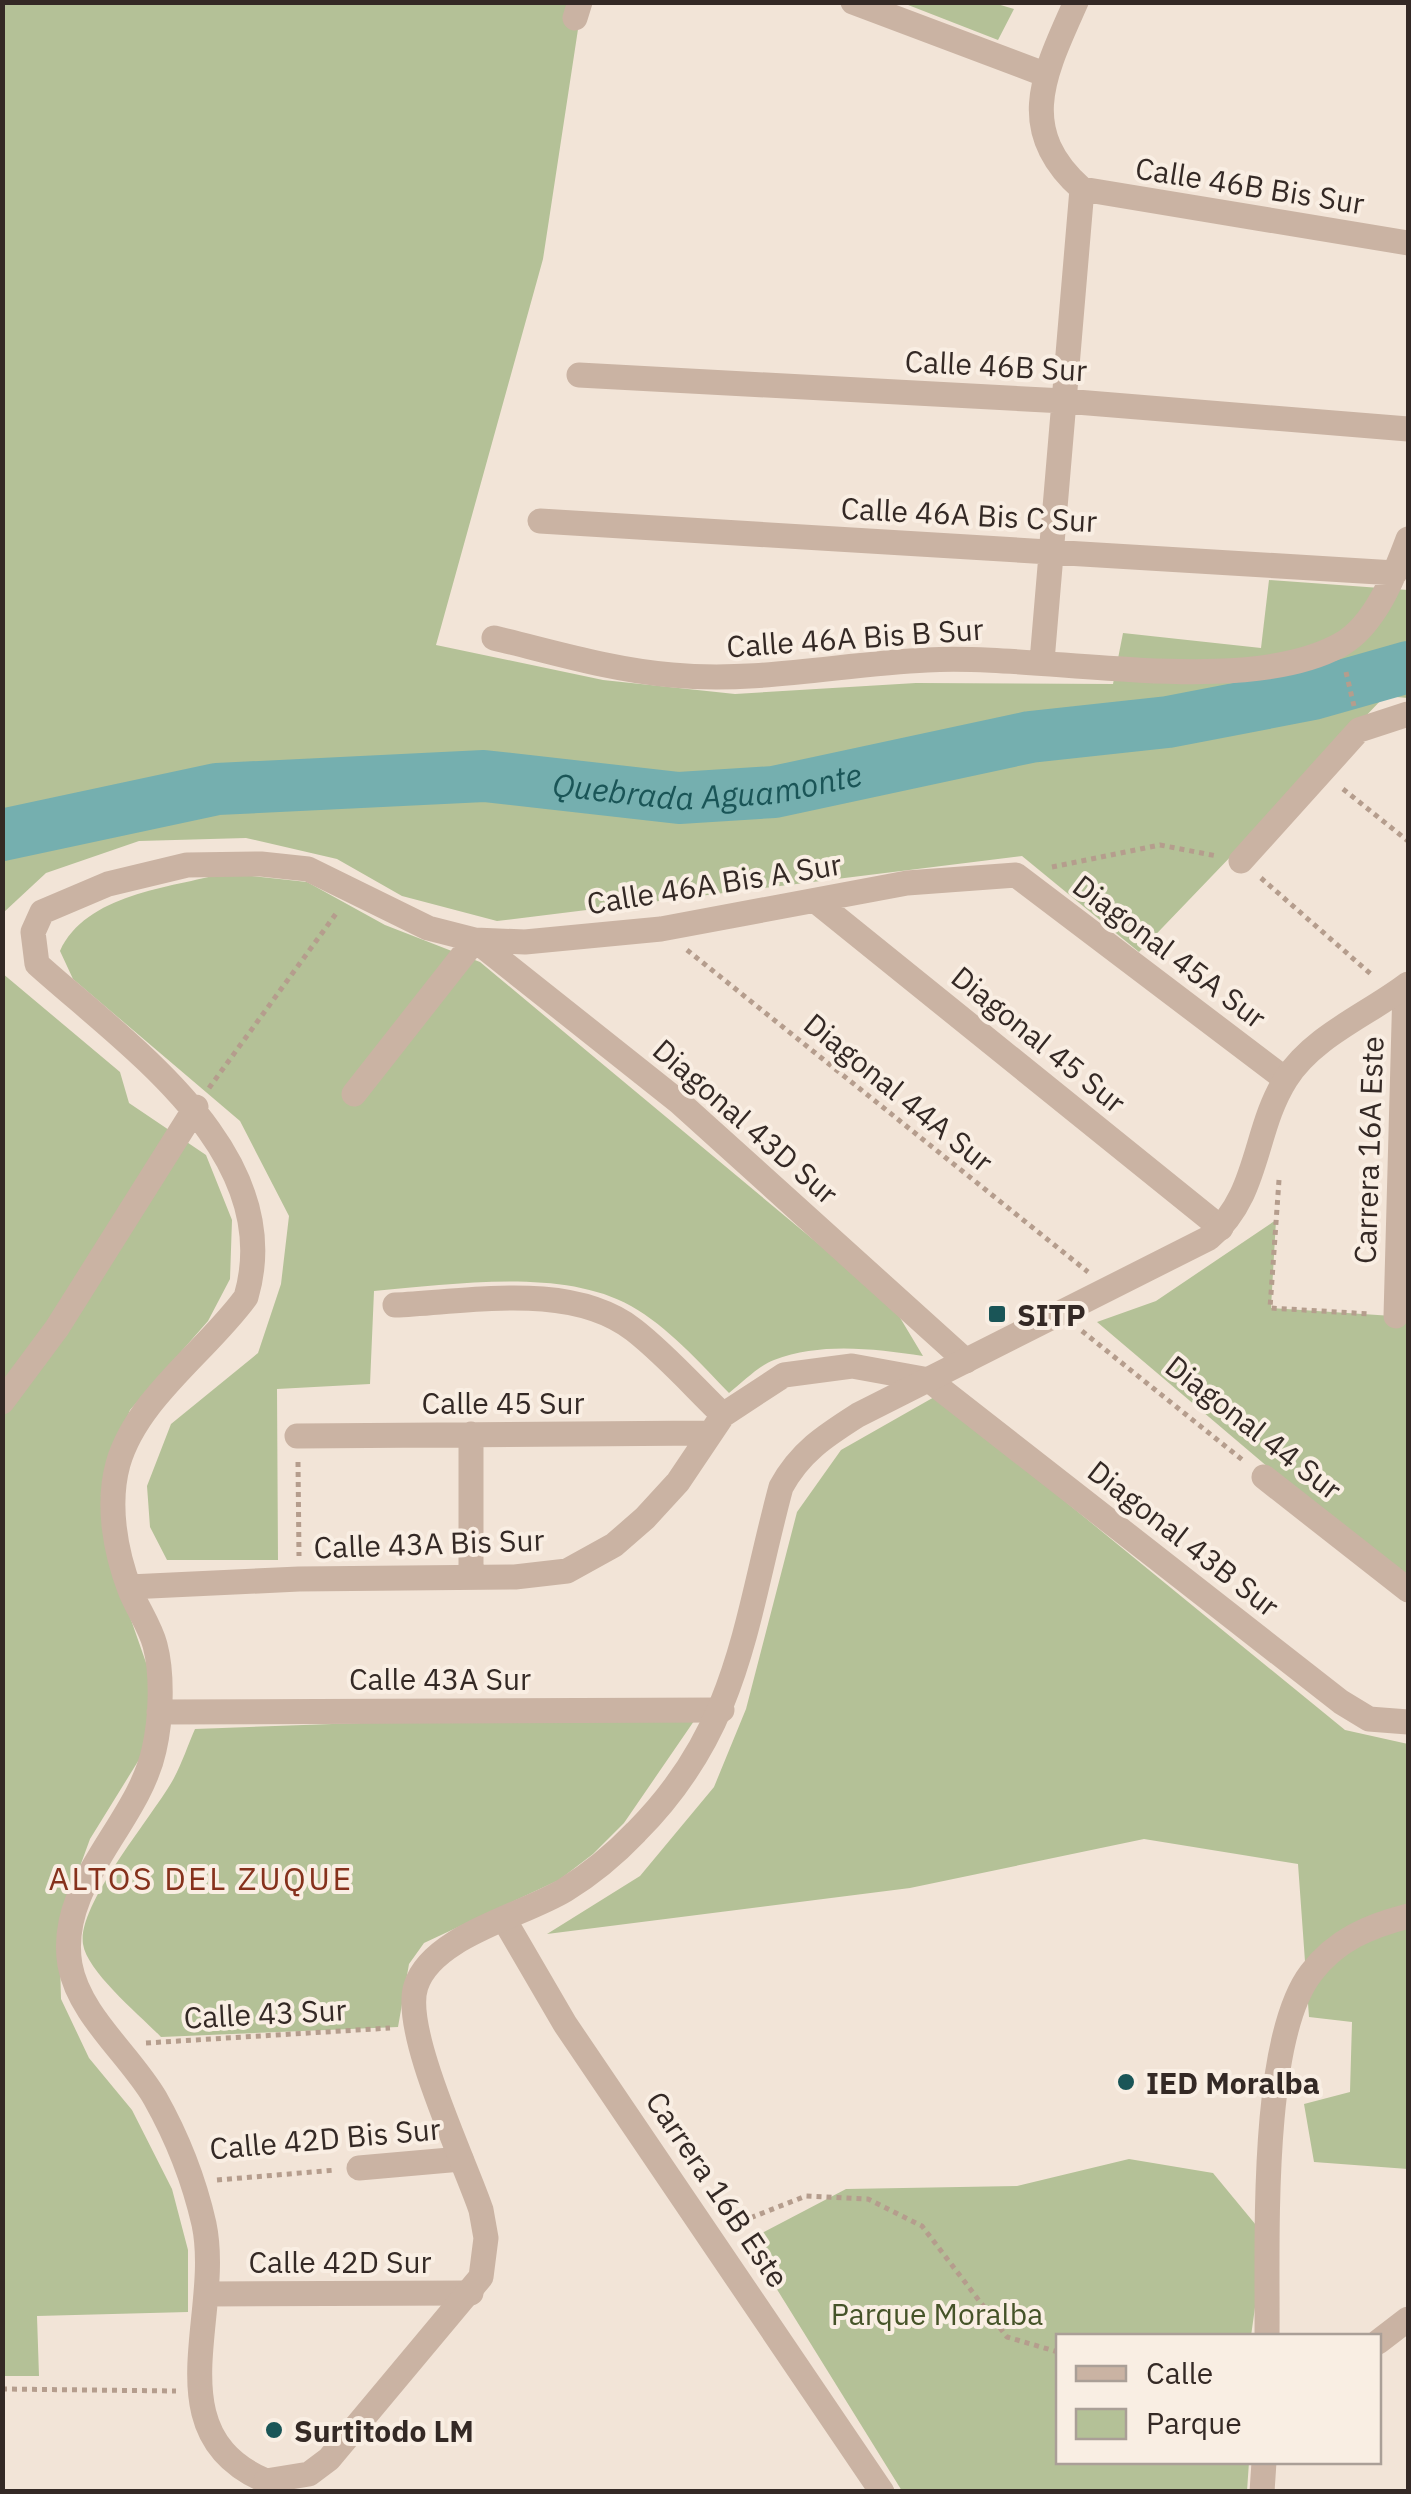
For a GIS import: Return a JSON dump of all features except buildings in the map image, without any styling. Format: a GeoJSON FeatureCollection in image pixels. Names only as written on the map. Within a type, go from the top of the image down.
{"type":"FeatureCollection","features":[{"type":"Feature","properties":{"kind":"street"},"geometry":{"type":"LineString","coordinates":[[1042,661],[1082,190],[1048,147],[1040,111],[1044,74],[1076,2]]}},
{"type":"Feature","properties":{"kind":"street"},"geometry":{"type":"LineString","coordinates":[[868,5],[1044,74]]}},
{"type":"Feature","properties":{"kind":"street","name":"Calle 46B Bis Sur"},"geometry":{"type":"LineString","coordinates":[[1082,190],[1408,243]]}},
{"type":"Feature","properties":{"kind":"street","name":"Calle 46B Sur"},"geometry":{"type":"LineString","coordinates":[[579,375],[1064,401],[1408,429]]}},
{"type":"Feature","properties":{"kind":"street","name":"Calle 46A Bis C Sur"},"geometry":{"type":"LineString","coordinates":[[540,521],[1395,573]]}},
{"type":"Feature","properties":{"kind":"street"},"geometry":{"type":"LineString","coordinates":[[1395,573],[1408,539]]}},
{"type":"Feature","properties":{"kind":"street","name":"Calle 46A Bis B Sur"},"geometry":{"type":"LineString","coordinates":[[494,638],[624,669],[710,678],[754,679],[928,660],[1042,661],[1204,671],[1296,660],[1341,645],[1361,626],[1395,573]]}},
{"type":"Feature","properties":{"kind":"street"},"geometry":{"type":"LineString","coordinates":[[1241,861],[1359,730],[1408,714]]}},
{"type":"Feature","properties":{"kind":"street","name":"Calle 46A Bis A Sur"},"geometry":{"type":"LineString","coordinates":[[196,1107],[37,964],[33,932],[42,912],[108,884],[186,865],[308,868],[428,928],[475,940],[525,942],[661,929],[907,883],[1016,875]]}},
{"type":"Feature","properties":{"kind":"street","name":"Diagonal 45A Sur"},"geometry":{"type":"LineString","coordinates":[[1016,875],[1286,1079]]}},
{"type":"Feature","properties":{"kind":"street","name":"Diagonal 45 Sur"},"geometry":{"type":"LineString","coordinates":[[817,902],[1221,1228]]}},
{"type":"Feature","properties":{"kind":"street"},"geometry":{"type":"LineString","coordinates":[[354,1094],[475,940]]}},
{"type":"Feature","properties":{"kind":"street","name":"Diagonal 43D Sur"},"geometry":{"type":"LineString","coordinates":[[475,940],[678,1102],[966,1361]]}},
{"type":"Feature","properties":{"kind":"street"},"geometry":{"type":"LineString","coordinates":[[2,1402],[57,1328],[196,1107],[234,1172],[249,1210],[253,1275],[246,1297],[137,1424],[120,1459],[112,1490],[115,1530],[128,1587],[155,1646],[159,1712],[154,1752],[134,1800],[82,1890],[71,1925],[70,1964],[82,1998],[155,2098],[194,2182],[205,2230],[208,2294],[199,2391],[217,2446],[266,2486],[309,2474],[330,2459],[471,2293],[486,2262],[481,2210],[415,2026],[414,1988],[424,1966],[458,1940],[568,1888],[638,1830],[682,1780],[722,1710],[737,1667],[780,1487],[794,1464],[812,1445],[858,1416],[1195,1246],[1221,1228],[1242,1200],[1286,1079],[1304,1057],[1403,989]]}},
{"type":"Feature","properties":{"kind":"street","name":"Carrera 16A Este"},"geometry":{"type":"LineString","coordinates":[[1396,1316],[1403,989]]}},
{"type":"Feature","properties":{"kind":"street"},"geometry":{"type":"LineString","coordinates":[[395,1306],[529,1300],[603,1312],[632,1329],[716,1424],[784,1376],[816,1368],[852,1366],[929,1380]]}},
{"type":"Feature","properties":{"kind":"street","name":"Diagonal 43B Sur"},"geometry":{"type":"LineString","coordinates":[[929,1380],[1341,1702],[1369,1719],[1408,1722]]}},
{"type":"Feature","properties":{"kind":"street","name":"Calle 43A Bis Sur"},"geometry":{"type":"LineString","coordinates":[[128,1587],[567,1571],[614,1545],[678,1482],[716,1424]]}},
{"type":"Feature","properties":{"kind":"street","name":"Calle 45 Sur"},"geometry":{"type":"LineString","coordinates":[[297,1436],[716,1424]]}},
{"type":"Feature","properties":{"kind":"street"},"geometry":{"type":"LineString","coordinates":[[470,1434],[470,1577]]}},
{"type":"Feature","properties":{"kind":"street","name":"Diagonal 44 Sur"},"geometry":{"type":"LineString","coordinates":[[1264,1477],[1408,1590]]}},
{"type":"Feature","properties":{"kind":"street","name":"Calle 43A Sur"},"geometry":{"type":"LineString","coordinates":[[159,1712],[722,1710]]}},
{"type":"Feature","properties":{"kind":"street"},"geometry":{"type":"LineString","coordinates":[[1267,2334],[1270,2149],[1285,2039],[1310,1974],[1350,1936],[1408,1916]]}},
{"type":"Feature","properties":{"kind":"street","name":"Carrera 16B Este"},"geometry":{"type":"LineString","coordinates":[[505,1921],[565,2024],[712,2235],[882,2492]]}},
{"type":"Feature","properties":{"kind":"street","name":"Calle 42D Bis Sur"},"geometry":{"type":"LineString","coordinates":[[359,2168],[461,2159]]}},
{"type":"Feature","properties":{"kind":"street","name":"Calle 42D Sur"},"geometry":{"type":"LineString","coordinates":[[208,2294],[471,2293]]}},
{"type":"Feature","properties":{"kind":"street"},"geometry":{"type":"LineString","coordinates":[[1381,2340],[1406,2325]]}},
{"type":"Feature","properties":{"kind":"street"},"geometry":{"type":"LineString","coordinates":[[1262,2492],[1264,2464]]}},
{"type":"Feature","properties":{"kind":"path"},"geometry":{"type":"LineString","coordinates":[[1346,672],[1352,700]]}},
{"type":"Feature","properties":{"kind":"path"},"geometry":{"type":"LineString","coordinates":[[1321,771],[1408,841]]}},
{"type":"Feature","properties":{"kind":"path"},"geometry":{"type":"LineString","coordinates":[[1016,875],[1160,845],[1241,861],[1403,989]]}},
{"type":"Feature","properties":{"kind":"path"},"geometry":{"type":"LineString","coordinates":[[196,1107],[352,893]]}},
{"type":"Feature","properties":{"kind":"path","name":"Diagonal 44A Sur"},"geometry":{"type":"LineString","coordinates":[[661,929],[1109,1289]]}},
{"type":"Feature","properties":{"kind":"path"},"geometry":{"type":"LineString","coordinates":[[1280,1167],[1270,1308],[1396,1316]]}},
{"type":"Feature","properties":{"kind":"path","name":"Diagonal 44 Sur"},"geometry":{"type":"LineString","coordinates":[[1060,1314],[1264,1477]]}},
{"type":"Feature","properties":{"kind":"path"},"geometry":{"type":"LineString","coordinates":[[297,1436],[299,1579]]}},
{"type":"Feature","properties":{"kind":"path","name":"Calle 43 Sur"},"geometry":{"type":"LineString","coordinates":[[118,2044],[415,2026]]}},
{"type":"Feature","properties":{"kind":"path","name":"Calle 42D Bis Sur"},"geometry":{"type":"LineString","coordinates":[[194,2182],[359,2168]]}},
{"type":"Feature","properties":{"kind":"path"},"geometry":{"type":"LineString","coordinates":[[712,2235],[806,2196],[868,2200],[922,2226],[1007,2337],[1056,2351]]}},
{"type":"Feature","properties":{"kind":"path"},"geometry":{"type":"LineString","coordinates":[[2,2389],[199,2391]]}},
{"type":"Feature","properties":{"kind":"green space"},"geometry":{"type":"Polygon","coordinates":[[[3,3],[582,3],[543,259],[436,645],[603,680],[735,694],[916,683],[1113,684],[1123,633],[1261,648],[1269,580],[1408,590],[1408,698],[1385,696],[1139,952],[1022,856],[497,921],[402,896],[337,859],[246,838],[139,841],[46,873],[3,913],[3,3]]]}},
{"type":"Feature","properties":{"kind":"green space"},"geometry":{"type":"Polygon","coordinates":[[[903,3],[994,3],[1014,9],[998,40],[903,3]]]}},
{"type":"Feature","properties":{"kind":"green space"},"geometry":{"type":"Polygon","coordinates":[[[225,873],[307,882],[385,925],[480,962],[893,1306],[923,1356],[867,1349],[792,1354],[756,1370],[729,1393],[657,1324],[631,1306],[603,1294],[572,1286],[505,1282],[374,1291],[370,1384],[277,1389],[278,1560],[167,1560],[150,1527],[147,1486],[171,1424],[258,1353],[281,1284],[289,1216],[240,1121],[73,979],[60,951],[72,932],[109,905],[155,889],[225,873]]]}},
{"type":"Feature","properties":{"kind":"green space"},"geometry":{"type":"Polygon","coordinates":[[[2,973],[120,1072],[129,1103],[206,1155],[232,1220],[230,1279],[208,1321],[130,1410],[105,1474],[122,1594],[151,1677],[145,1750],[90,1839],[59,1924],[61,1999],[89,2058],[132,2110],[172,2189],[188,2250],[188,2312],[37,2316],[39,2376],[2,2376],[2,973]]]}},
{"type":"Feature","properties":{"kind":"green space"},"geometry":{"type":"Polygon","coordinates":[[[1276,1220],[1271,1308],[1408,1317],[1408,1586],[1097,1322],[1156,1301],[1276,1220]]]}},
{"type":"Feature","properties":{"kind":"green space"},"geometry":{"type":"Polygon","coordinates":[[[936,1396],[1345,1730],[1408,1744],[1408,2169],[1314,2162],[1304,2104],[1350,2092],[1352,2022],[1309,2017],[1298,1864],[1144,1839],[910,1888],[547,1934],[640,1876],[714,1787],[746,1709],[797,1512],[841,1450],[936,1396]]]}},
{"type":"Feature","properties":{"kind":"green space"},"geometry":{"type":"Polygon","coordinates":[[[417,1721],[694,1721],[624,1823],[593,1854],[559,1880],[424,1943],[409,1964],[398,2027],[161,2037],[94,1967],[83,1944],[84,1927],[104,1884],[174,1778],[195,1729],[417,1721]]]}},
{"type":"Feature","properties":{"kind":"green space","name":"Parque Moralba"},"geometry":{"type":"Polygon","coordinates":[[[1129,2159],[1213,2173],[1265,2236],[1251,2334],[1056,2334],[1056,2464],[1249,2464],[1247,2491],[902,2491],[747,2241],[846,2189],[1017,2186],[1129,2159]]]}},
{"type":"Feature","properties":{"kind":"waterway","name":"Quebrada Aguamonte"},"geometry":{"type":"LineString","coordinates":[[2,835],[217,789],[484,776],[679,798],[774,792],[1030,737],[1168,722],[1313,694],[1408,667]]}},
{"type":"Feature","properties":{"kind":"place","name":"SITP"},"geometry":{"type":"Point","coordinates":[997,1314]}},
{"type":"Feature","properties":{"kind":"place","name":"IED Moralba"},"geometry":{"type":"Point","coordinates":[1126,2082]}},
{"type":"Feature","properties":{"kind":"place","name":"Surtitodo LM"},"geometry":{"type":"Point","coordinates":[274,2430]}},
{"type":"Feature","properties":{"kind":"district","name":"ALTOS DEL ZUQUE"},"geometry":{"type":"Point","coordinates":[201,1878]}}]}
